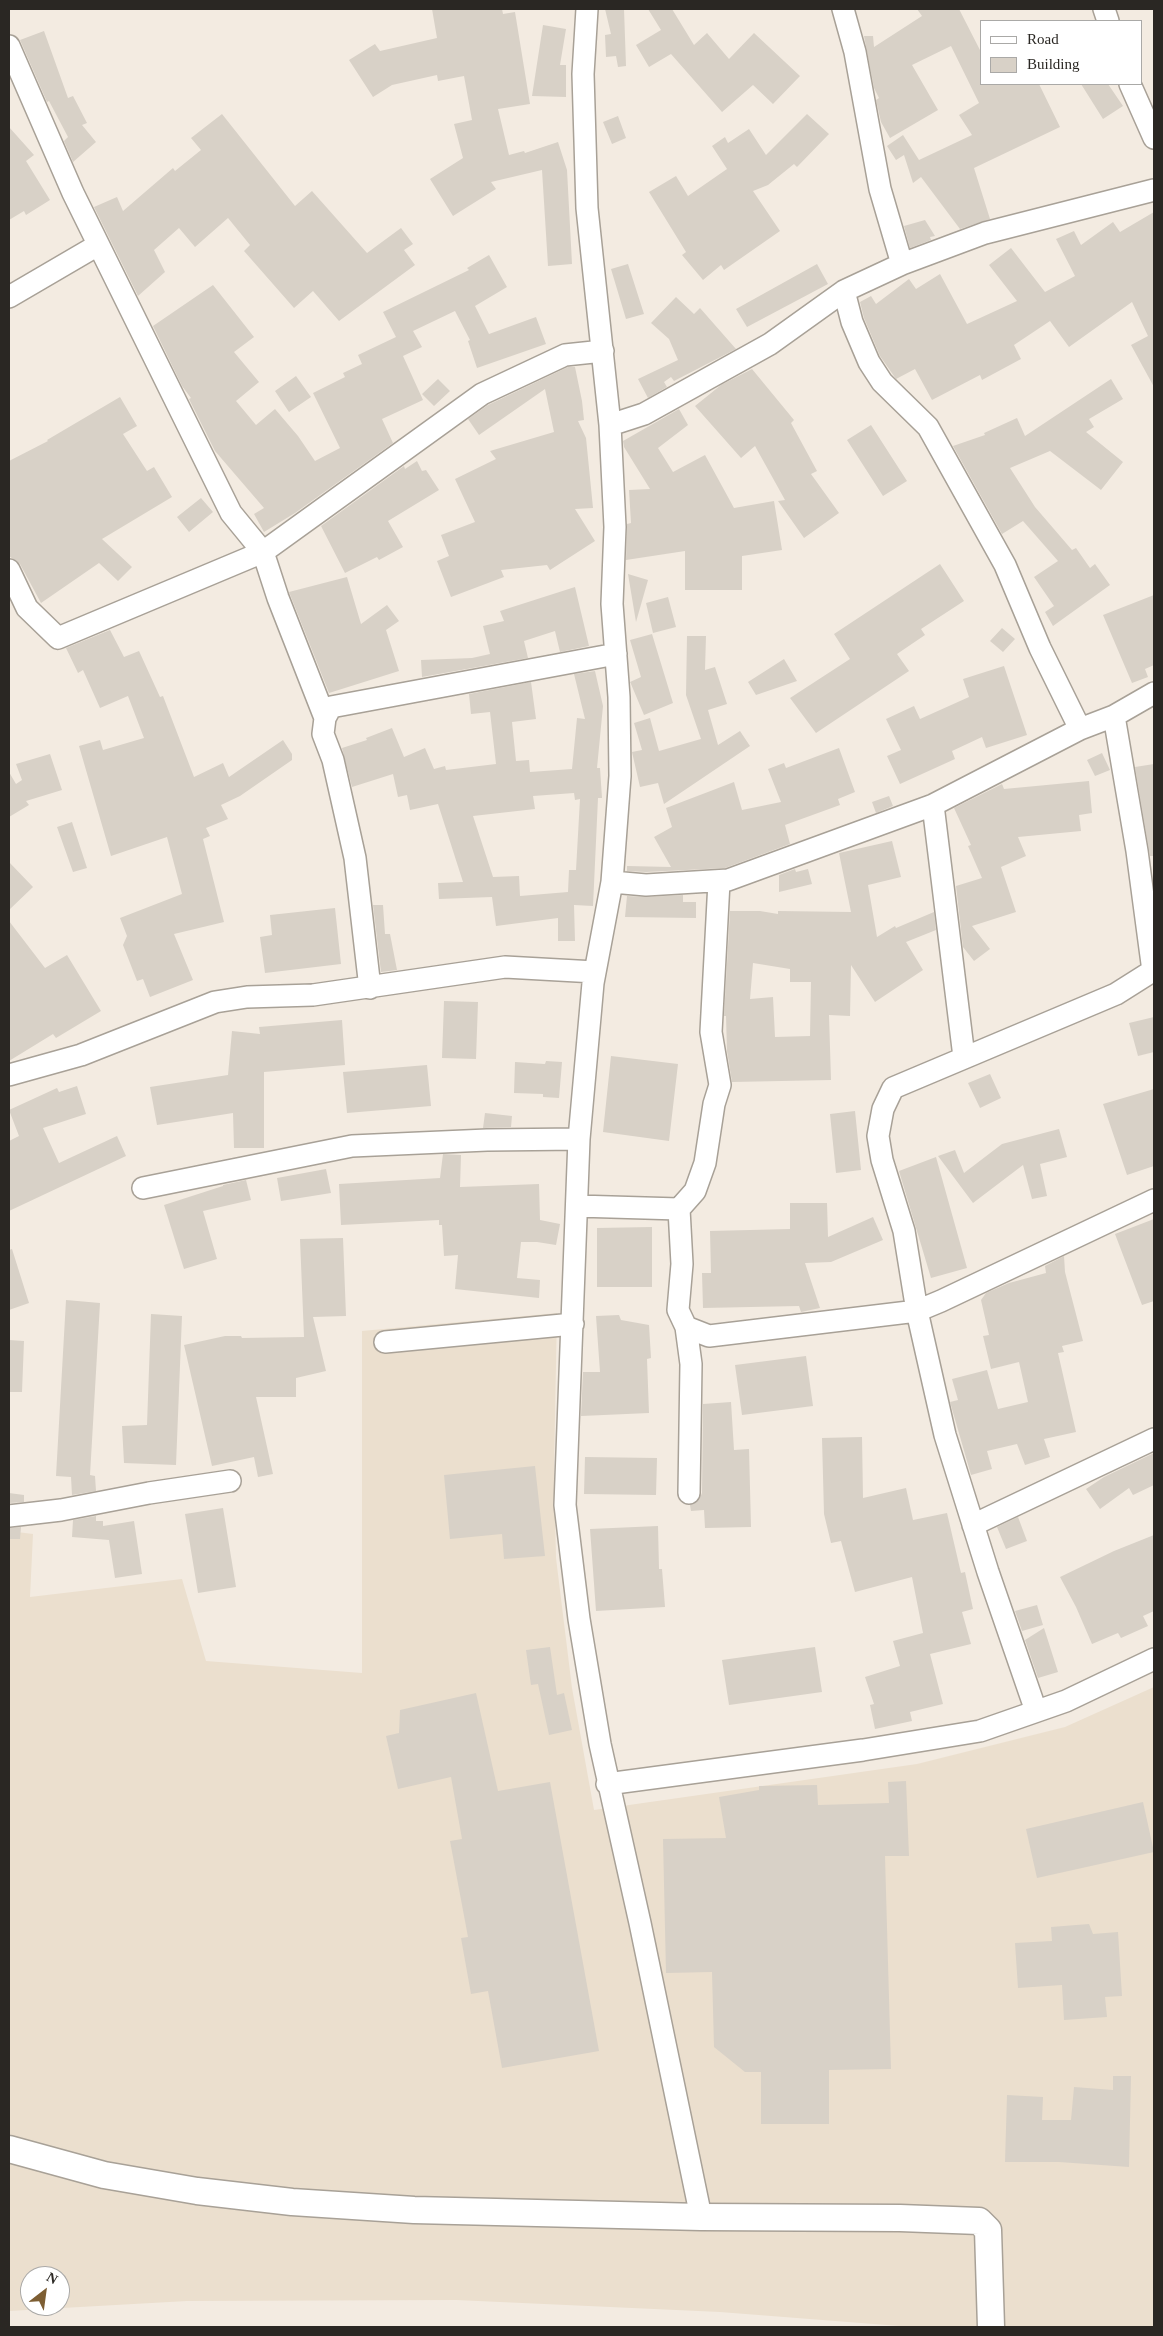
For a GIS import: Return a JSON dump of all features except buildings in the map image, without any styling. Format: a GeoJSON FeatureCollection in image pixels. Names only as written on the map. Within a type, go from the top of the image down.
{"type":"FeatureCollection","features":[{"type":"Feature","properties":{"kind":"street"},"geometry":{"type":"LineString","coordinates":[[587,9],[583,74],[587,208],[610,425],[615,527],[612,604],[619,697],[620,776],[612,882],[596,972],[579,1139],[565,1505],[580,1618],[608,1784],[640,1922],[701,2216]]}},
{"type":"Feature","properties":{"kind":"street"},"geometry":{"type":"LineString","coordinates":[[843,9],[855,52],[880,189],[902,264]]}},
{"type":"Feature","properties":{"kind":"street"},"geometry":{"type":"LineString","coordinates":[[9,46],[73,193],[231,513],[264,552],[278,598],[325,718]]}},
{"type":"Feature","properties":{"kind":"street"},"geometry":{"type":"LineString","coordinates":[[1130,85],[1154,138]]}},
{"type":"Feature","properties":{"kind":"street"},"geometry":{"type":"LineString","coordinates":[[610,425],[644,414],[770,344],[844,290],[902,264],[986,233],[1154,190]]}},
{"type":"Feature","properties":{"kind":"street"},"geometry":{"type":"LineString","coordinates":[[9,297],[98,245]]}},
{"type":"Feature","properties":{"kind":"street"},"geometry":{"type":"LineString","coordinates":[[844,290],[852,322],[869,362],[882,382],[928,427],[1005,565],[1040,648],[1080,730]]}},
{"type":"Feature","properties":{"kind":"street"},"geometry":{"type":"LineString","coordinates":[[9,570],[27,608],[58,638],[264,552],[482,394],[565,355],[603,351]]}},
{"type":"Feature","properties":{"kind":"street"},"geometry":{"type":"LineString","coordinates":[[370,988],[355,858],[333,760],[323,734],[325,718],[331,708],[616,654]]}},
{"type":"Feature","properties":{"kind":"street"},"geometry":{"type":"LineString","coordinates":[[612,882],[646,885],[719,882],[933,805],[1080,730],[1114,716],[1154,693]]}},
{"type":"Feature","properties":{"kind":"street"},"geometry":{"type":"LineString","coordinates":[[1036,1712],[945,1435],[917,1311],[904,1231],[882,1160],[878,1136],[883,1109],[893,1088],[964,1056],[1116,994],[1154,971],[1137,851],[1114,716]]}},
{"type":"Feature","properties":{"kind":"street"},"geometry":{"type":"LineString","coordinates":[[933,805],[964,1056]]}},
{"type":"Feature","properties":{"kind":"street"},"geometry":{"type":"LineString","coordinates":[[689,1493],[691,1364],[686,1327],[678,1310],[682,1264],[679,1209],[695,1191],[705,1163],[714,1104],[720,1085],[711,1032],[719,882]]}},
{"type":"Feature","properties":{"kind":"street"},"geometry":{"type":"LineString","coordinates":[[9,1075],[81,1055],[215,1002],[247,997],[313,995],[505,967],[596,972]]}},
{"type":"Feature","properties":{"kind":"street"},"geometry":{"type":"LineString","coordinates":[[143,1188],[352,1146],[487,1140],[579,1139]]}},
{"type":"Feature","properties":{"kind":"street"},"geometry":{"type":"LineString","coordinates":[[686,1327],[709,1336],[917,1311],[941,1302],[1154,1200]]}},
{"type":"Feature","properties":{"kind":"street"},"geometry":{"type":"LineString","coordinates":[[577,1206],[679,1209]]}},
{"type":"Feature","properties":{"kind":"street"},"geometry":{"type":"LineString","coordinates":[[385,1342],[572,1324]]}},
{"type":"Feature","properties":{"kind":"street"},"geometry":{"type":"LineString","coordinates":[[973,1525],[1154,1439]]}},
{"type":"Feature","properties":{"kind":"street"},"geometry":{"type":"LineString","coordinates":[[9,1516],[61,1510],[149,1493],[230,1481]]}},
{"type":"Feature","properties":{"kind":"street"},"geometry":{"type":"LineString","coordinates":[[608,1784],[863,1750],[980,1731],[1066,1701],[1154,1659]]}},
{"type":"Feature","properties":{"kind":"street"},"geometry":{"type":"LineString","coordinates":[[9,2149],[104,2175],[197,2191],[292,2202],[414,2210],[909,2218],[979,2221],[988,2230],[991,2327]]}},
{"type":"Feature","properties":{"kind":"shaded area"},"geometry":{"type":"Polygon","coordinates":[[[557,1313],[554,1468],[556,1558],[572,1688],[594,1810],[917,1764],[1065,1727],[1154,1687],[1154,2327],[912,2327],[720,2312],[456,2300],[187,2301],[70,2308],[70,2266],[20,2266],[20,2310],[9,2311],[9,1531],[33,1534],[30,1597],[182,1579],[206,1661],[362,1673],[362,1331],[557,1313]]]}}]}
